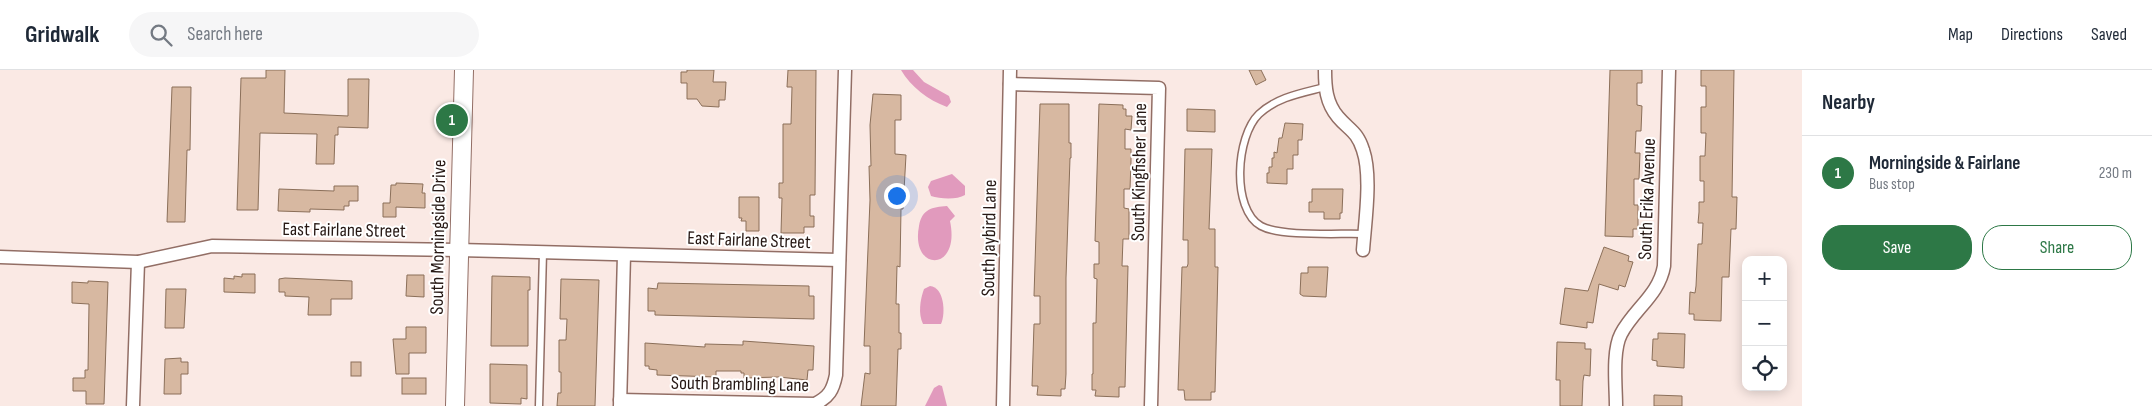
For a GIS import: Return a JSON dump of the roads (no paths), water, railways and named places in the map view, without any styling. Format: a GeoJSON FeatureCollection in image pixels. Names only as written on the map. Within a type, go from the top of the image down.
{"type":"FeatureCollection","features":[{"type":"Feature","properties":{"kind":"street","name":"South Morningside Drive"},"geometry":{"type":"LineString","coordinates":[[455,406],[464,70]]}},
{"type":"Feature","properties":{"kind":"street","name":"South Brambling Lane"},"geometry":{"type":"LineString","coordinates":[[620,403],[815,404],[826,398],[833,388],[836,375],[845,70]]}},
{"type":"Feature","properties":{"kind":"street","name":"South Jaybird Lane"},"geometry":{"type":"LineString","coordinates":[[1002,406],[1010,70]]}},
{"type":"Feature","properties":{"kind":"street"},"geometry":{"type":"LineString","coordinates":[[1325,70],[1325,87],[1329,104],[1338,118],[1355,132],[1364,150],[1367,172],[1364,250]]}},
{"type":"Feature","properties":{"kind":"street","name":"South Erika Avenue"},"geometry":{"type":"LineString","coordinates":[[1616,406],[1617,348],[1621,334],[1661,280],[1664,266],[1669,70]]}},
{"type":"Feature","properties":{"kind":"street","name":"South Kingfisher Lane"},"geometry":{"type":"LineString","coordinates":[[1010,84],[1159,88],[1151,406]]}},
{"type":"Feature","properties":{"kind":"street","name":"East Fairlane Street"},"geometry":{"type":"LineString","coordinates":[[0,257],[138,262],[212,246],[840,260]]}},
{"type":"Feature","properties":{"kind":"street"},"geometry":{"type":"LineString","coordinates":[[620,403],[624,254]]}},
{"type":"Feature","properties":{"kind":"street"},"geometry":{"type":"LineString","coordinates":[[133,406],[138,262]]}},
{"type":"Feature","properties":{"kind":"lane"},"geometry":{"type":"LineString","coordinates":[[1325,87],[1295,94],[1275,102],[1252,122],[1245,137],[1242,154],[1241,189],[1243,204],[1250,216],[1261,226],[1275,230],[1364,234]]}},
{"type":"Feature","properties":{"kind":"lane"},"geometry":{"type":"LineString","coordinates":[[539,406],[543,252]]}},
{"type":"Feature","properties":{"kind":"place","name":"Morningside & Fairlane"},"geometry":{"type":"Point","coordinates":[452,120]}}]}
